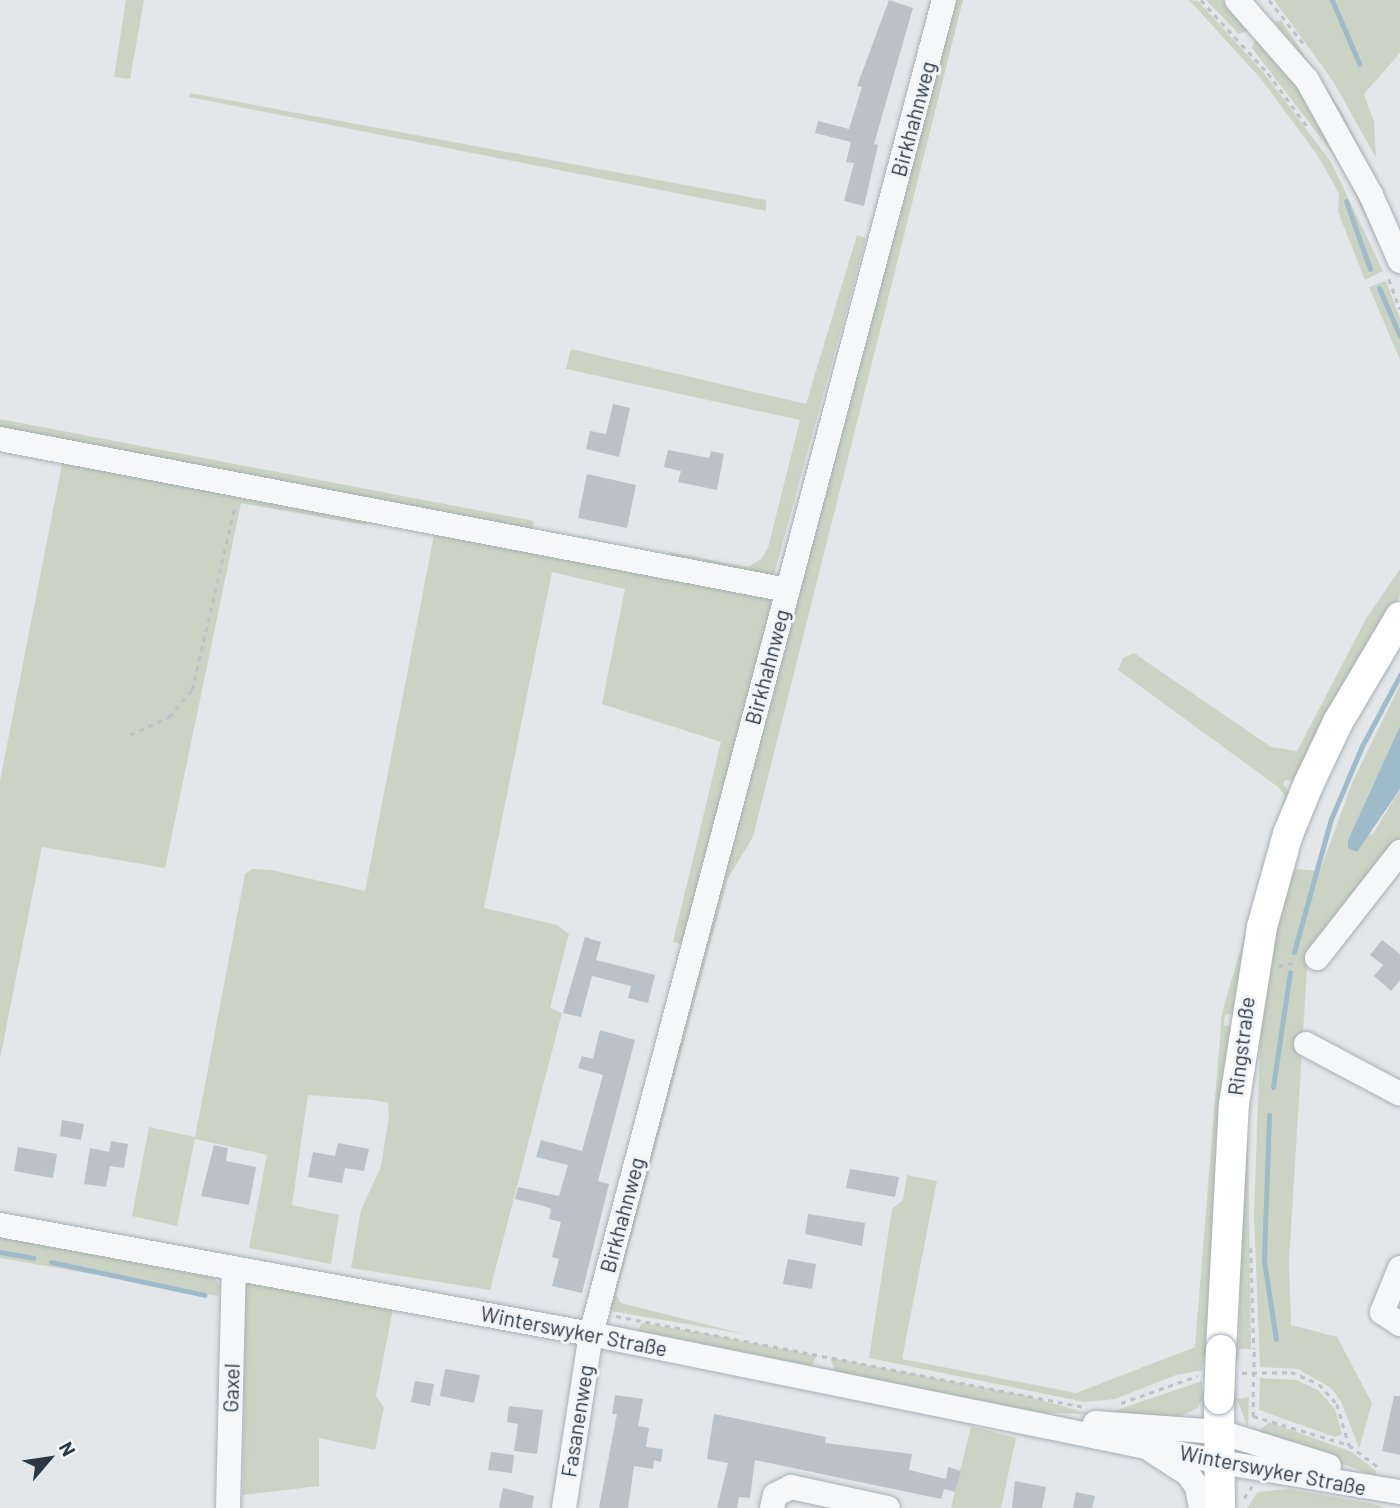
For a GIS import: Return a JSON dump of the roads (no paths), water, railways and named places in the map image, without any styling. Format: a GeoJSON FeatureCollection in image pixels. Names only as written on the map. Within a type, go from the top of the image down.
{"type":"FeatureCollection","features":[{"type":"Feature","properties":{"kind":"main road","name":"Ringstraße"},"geometry":{"type":"LineString","coordinates":[[1220,1508],[1219,1399],[1234,1104],[1262,927],[1288,834],[1309,783],[1338,722],[1400,617]]}},
{"type":"Feature","properties":{"kind":"street","name":"Birkhahnweg"},"geometry":{"type":"LineString","coordinates":[[594,1324],[944,0]]}},
{"type":"Feature","properties":{"kind":"street"},"geometry":{"type":"LineString","coordinates":[[1237,0],[1307,80],[1371,195],[1394,269]]}},
{"type":"Feature","properties":{"kind":"street"},"geometry":{"type":"LineString","coordinates":[[0,439],[787,590]]}},
{"type":"Feature","properties":{"kind":"street"},"geometry":{"type":"LineString","coordinates":[[1317,958],[1400,852]]}},
{"type":"Feature","properties":{"kind":"street"},"geometry":{"type":"LineString","coordinates":[[1306,1044],[1400,1094]]}},
{"type":"Feature","properties":{"kind":"street","name":"Winterswyker Straße"},"geometry":{"type":"LineString","coordinates":[[0,1225],[234,1268],[594,1324],[980,1413],[1220,1462],[1394,1484]]}},
{"type":"Feature","properties":{"kind":"street","name":"Gaxel"},"geometry":{"type":"LineString","coordinates":[[228,1508],[234,1268]]}},
{"type":"Feature","properties":{"kind":"street"},"geometry":{"type":"LineString","coordinates":[[1400,1268],[1382,1312],[1400,1324]]}},
{"type":"Feature","properties":{"kind":"street","name":"Fasanenweg"},"geometry":{"type":"LineString","coordinates":[[564,1508],[594,1324]]}},
{"type":"Feature","properties":{"kind":"street"},"geometry":{"type":"LineString","coordinates":[[980,1413],[1220,1432],[1394,1484]]}},
{"type":"Feature","properties":{"kind":"street","name":"Winterswyker Straße"},"geometry":{"type":"LineString","coordinates":[[1145,1446],[1188,1474],[1197,1487],[1201,1508]]}},
{"type":"Feature","properties":{"kind":"street"},"geometry":{"type":"LineString","coordinates":[[772,1508],[775,1495],[791,1487],[888,1508]]}},
{"type":"Feature","properties":{"kind":"water"},"geometry":{"type":"Polygon","coordinates":[[[1400,726],[1400,789],[1357,852],[1348,848],[1348,840],[1400,726]]]}},
{"type":"Feature","properties":{"kind":"waterway"},"geometry":{"type":"LineString","coordinates":[[1332,0],[1359,63]]}},
{"type":"Feature","properties":{"kind":"waterway"},"geometry":{"type":"LineString","coordinates":[[1346,201],[1370,269]]}},
{"type":"Feature","properties":{"kind":"waterway"},"geometry":{"type":"LineString","coordinates":[[1379,288],[1400,336]]}},
{"type":"Feature","properties":{"kind":"waterway"},"geometry":{"type":"LineString","coordinates":[[1294,952],[1331,819],[1362,746],[1400,675]]}},
{"type":"Feature","properties":{"kind":"waterway"},"geometry":{"type":"LineString","coordinates":[[1273,1087],[1290,972]]}},
{"type":"Feature","properties":{"kind":"waterway"},"geometry":{"type":"LineString","coordinates":[[1269,1115],[1264,1261],[1276,1339]]}},
{"type":"Feature","properties":{"kind":"waterway"},"geometry":{"type":"LineString","coordinates":[[0,1252],[33,1258]]}},
{"type":"Feature","properties":{"kind":"waterway"},"geometry":{"type":"LineString","coordinates":[[51,1262],[205,1295]]}}]}
